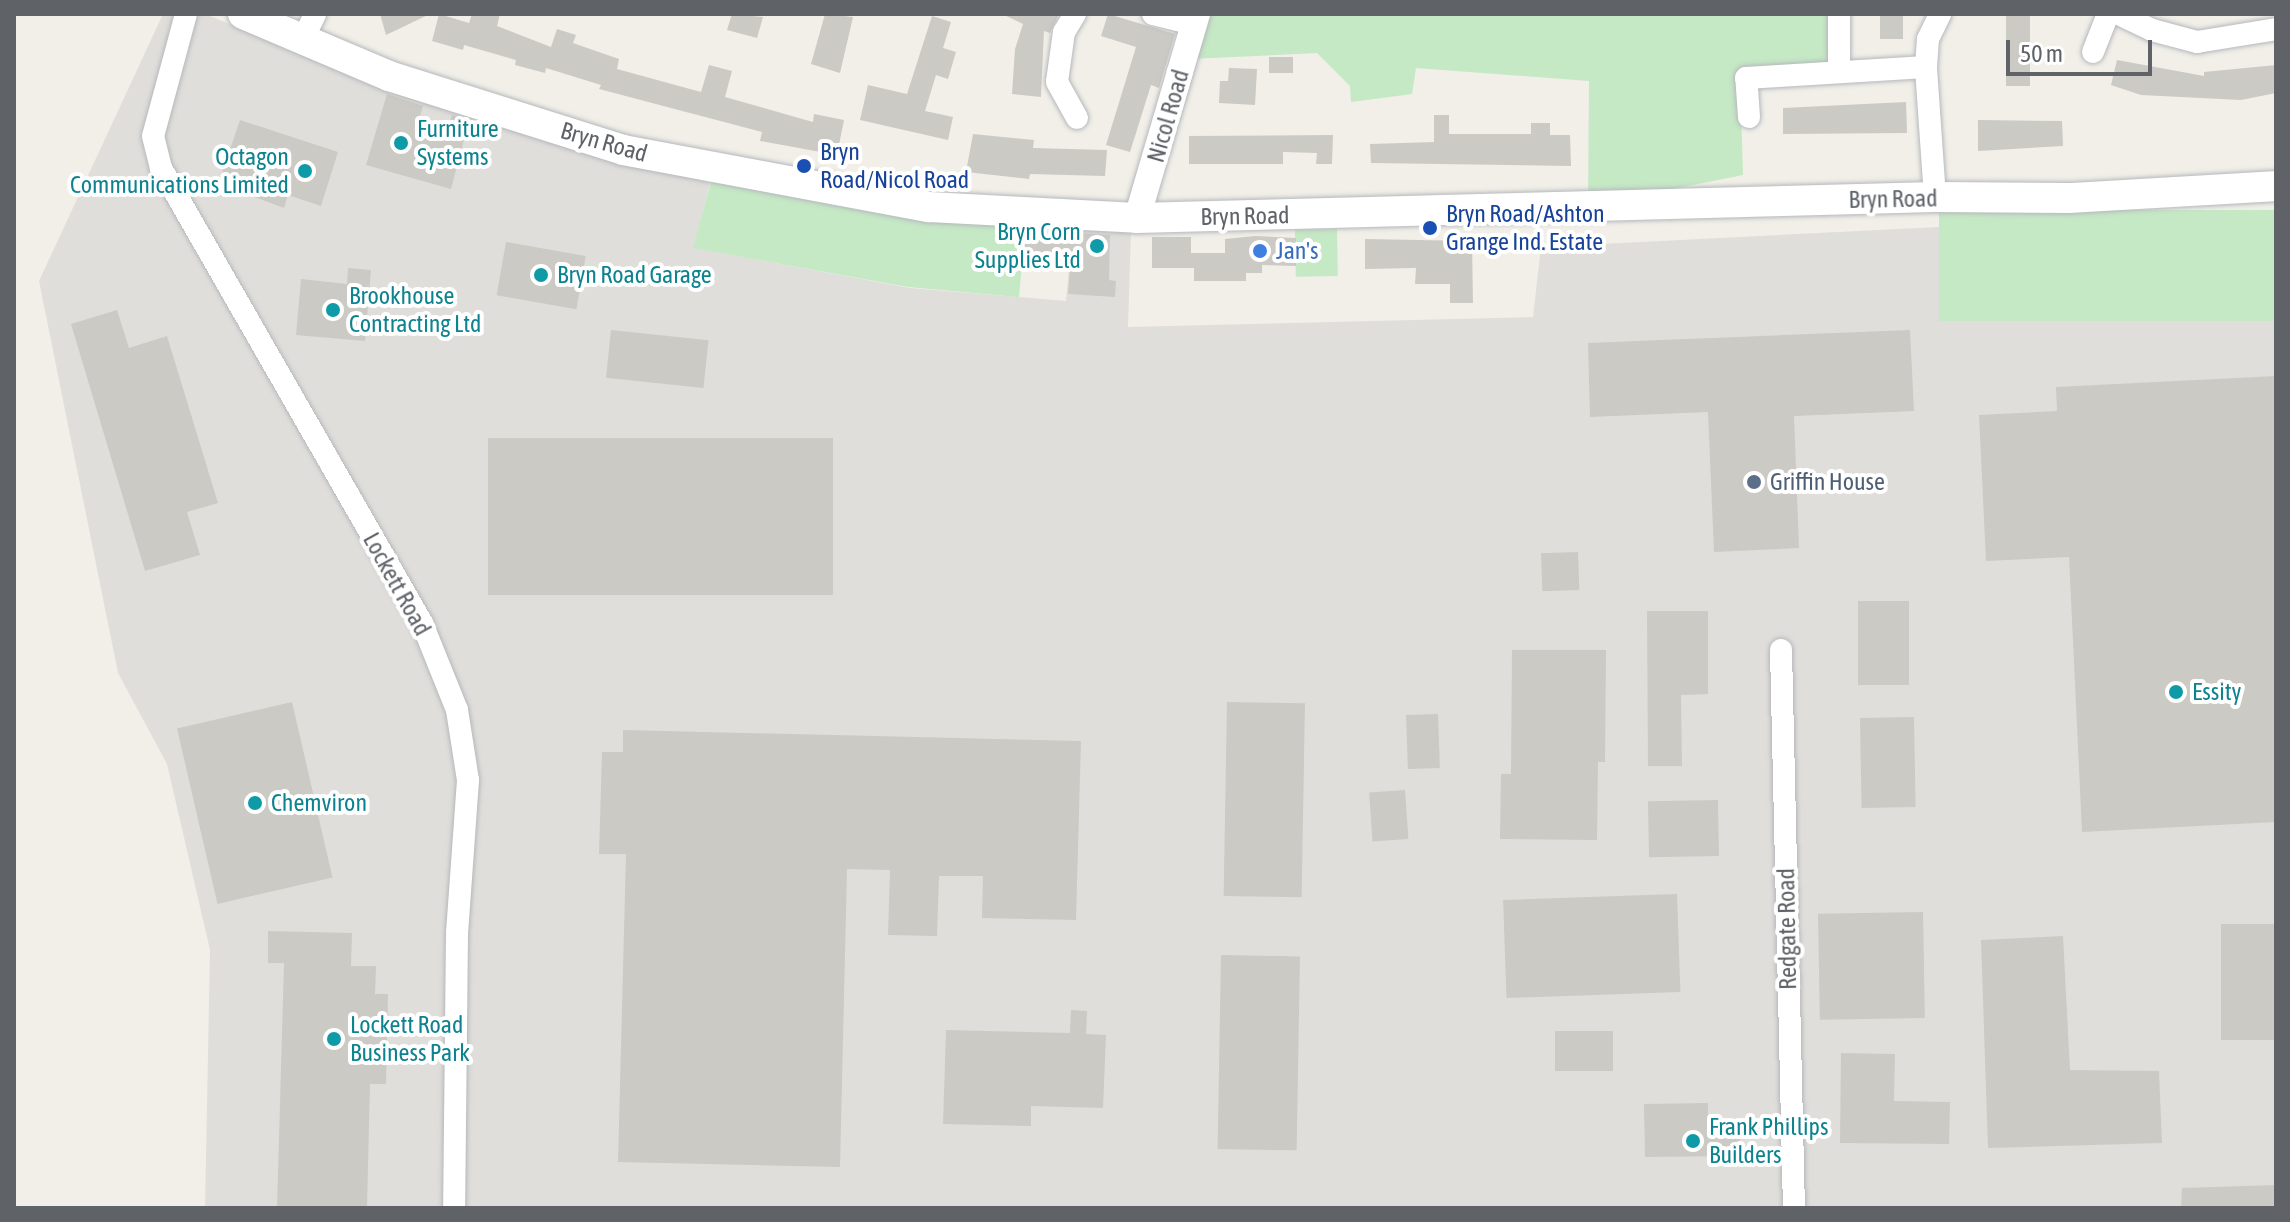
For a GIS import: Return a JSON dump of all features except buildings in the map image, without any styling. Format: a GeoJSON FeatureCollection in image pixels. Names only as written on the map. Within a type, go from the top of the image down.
{"type":"FeatureCollection","features":[{"type":"Feature","properties":{"kind":"main road","name":"Bryn Road"},"geometry":{"type":"LineString","coordinates":[[243,14],[309,27],[389,76],[623,150],[929,207],[1137,218],[1935,197],[2070,198],[2276,186]]}},
{"type":"Feature","properties":{"kind":"street","name":"Lockett Road"},"geometry":{"type":"LineString","coordinates":[[186,14],[153,136],[161,168],[422,623],[457,710],[468,780],[457,933],[454,1208]]}},
{"type":"Feature","properties":{"kind":"street"},"geometry":{"type":"LineString","coordinates":[[1075,14],[1064,32],[1057,82],[1077,118]]}},
{"type":"Feature","properties":{"kind":"street"},"geometry":{"type":"LineString","coordinates":[[1153,14],[1196,19]]}},
{"type":"Feature","properties":{"kind":"street"},"geometry":{"type":"LineString","coordinates":[[1839,14],[1839,71]]}},
{"type":"Feature","properties":{"kind":"street"},"geometry":{"type":"LineString","coordinates":[[1935,197],[1926,67],[1928,39],[1940,14]]}},
{"type":"Feature","properties":{"kind":"street"},"geometry":{"type":"LineString","coordinates":[[2093,52],[2108,14]]}},
{"type":"Feature","properties":{"kind":"street"},"geometry":{"type":"LineString","coordinates":[[2119,14],[2152,30],[2197,42],[2276,29]]}},
{"type":"Feature","properties":{"kind":"street","name":"Nicol Road"},"geometry":{"type":"LineString","coordinates":[[1137,218],[1196,19]]}},
{"type":"Feature","properties":{"kind":"street"},"geometry":{"type":"LineString","coordinates":[[1749,117],[1746,78],[1926,67]]}},
{"type":"Feature","properties":{"kind":"street","name":"Redgate Road"},"geometry":{"type":"LineString","coordinates":[[1781,650],[1794,1208]]}},
{"type":"Feature","properties":{"kind":"shaded area"},"geometry":{"type":"Polygon","coordinates":[[[163,14],[205,14],[361,78],[710,183],[694,248],[910,288],[1066,301],[1073,227],[1131,229],[1128,327],[1533,317],[1541,247],[2276,210],[2276,1208],[205,1208],[210,950],[167,764],[118,673],[39,281],[163,14]]]}},
{"type":"Feature","properties":{"kind":"green space"},"geometry":{"type":"Polygon","coordinates":[[[1203,14],[1835,14],[1835,67],[1740,78],[1743,175],[1588,206],[1589,81],[1416,68],[1412,94],[1351,102],[1350,86],[1317,53],[1190,59],[1203,14]]]}},
{"type":"Feature","properties":{"kind":"green space"},"geometry":{"type":"Polygon","coordinates":[[[713,174],[1026,220],[1019,297],[908,287],[693,248],[713,174]]]}},
{"type":"Feature","properties":{"kind":"green space"},"geometry":{"type":"Polygon","coordinates":[[[1939,210],[2276,210],[2276,321],[1939,321],[1939,210]]]}},
{"type":"Feature","properties":{"kind":"green space"},"geometry":{"type":"Polygon","coordinates":[[[1337,229],[1338,276],[1296,277],[1295,230],[1337,229]]]}},
{"type":"Feature","properties":{"kind":"place","name":"Furniture Systems"},"geometry":{"type":"Point","coordinates":[401,143]}},
{"type":"Feature","properties":{"kind":"place","name":"Bryn Road/Nicol Road"},"geometry":{"type":"Point","coordinates":[804,166]}},
{"type":"Feature","properties":{"kind":"place","name":"Octagon Communications Limited"},"geometry":{"type":"Point","coordinates":[305,171]}},
{"type":"Feature","properties":{"kind":"place","name":"Bryn Road/Ashton Grange Ind. Estate"},"geometry":{"type":"Point","coordinates":[1430,228]}},
{"type":"Feature","properties":{"kind":"place","name":"Bryn Corn Supplies Ltd"},"geometry":{"type":"Point","coordinates":[1097,246]}},
{"type":"Feature","properties":{"kind":"place","name":"Jan's"},"geometry":{"type":"Point","coordinates":[1260,251]}},
{"type":"Feature","properties":{"kind":"place","name":"Bryn Road Garage"},"geometry":{"type":"Point","coordinates":[541,275]}},
{"type":"Feature","properties":{"kind":"place","name":"Brookhouse Contracting Ltd"},"geometry":{"type":"Point","coordinates":[333,310]}},
{"type":"Feature","properties":{"kind":"place","name":"Griffin House"},"geometry":{"type":"Point","coordinates":[1754,482]}},
{"type":"Feature","properties":{"kind":"place","name":"Essity"},"geometry":{"type":"Point","coordinates":[2176,692]}},
{"type":"Feature","properties":{"kind":"place","name":"Chemviron"},"geometry":{"type":"Point","coordinates":[255,803]}},
{"type":"Feature","properties":{"kind":"place","name":"Lockett Road Business Park"},"geometry":{"type":"Point","coordinates":[334,1039]}},
{"type":"Feature","properties":{"kind":"place","name":"Frank Phillips Builders"},"geometry":{"type":"Point","coordinates":[1693,1141]}}]}
